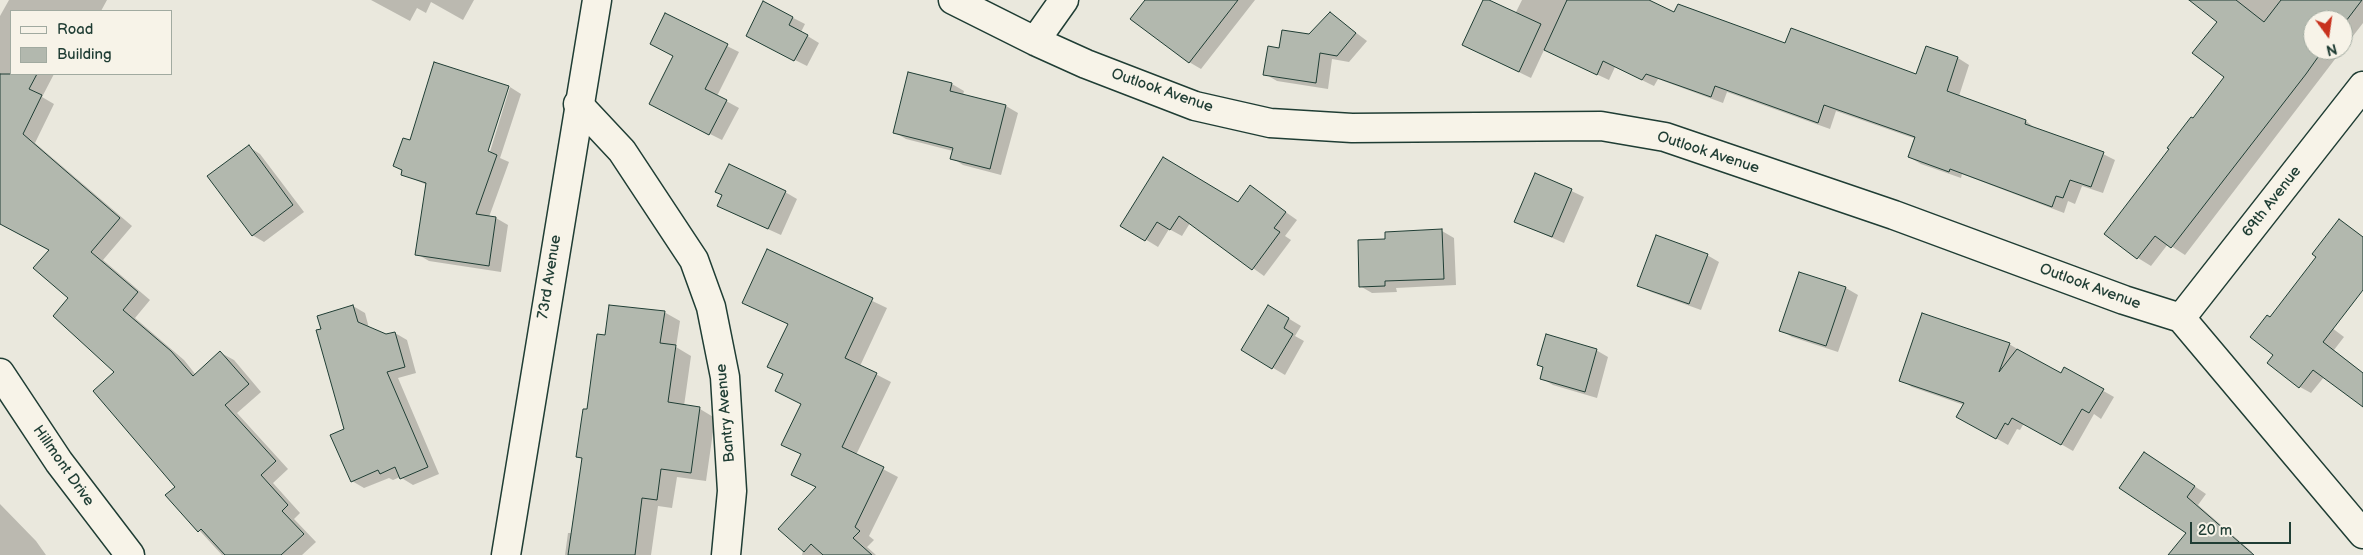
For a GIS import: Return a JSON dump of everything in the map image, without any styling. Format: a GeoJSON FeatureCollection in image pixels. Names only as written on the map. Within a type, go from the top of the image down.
{"type":"FeatureCollection","features":[{"type":"Feature","properties":{"kind":"street","name":"73rd Avenue"},"geometry":{"type":"LineString","coordinates":[[506,555],[578,104],[597,0]]}},
{"type":"Feature","properties":{"kind":"street","name":"Outlook Avenue"},"geometry":{"type":"LineString","coordinates":[[954,0],[1035,41],[1086,64],[1195,106],[1270,123],[1352,128],[1601,126],[1665,137],[1894,215],[2124,300],[2181,318]]}},
{"type":"Feature","properties":{"kind":"street"},"geometry":{"type":"LineString","coordinates":[[1035,41],[1064,0]]}},
{"type":"Feature","properties":{"kind":"street","name":"69th Avenue"},"geometry":{"type":"LineString","coordinates":[[2181,318],[2363,86]]}},
{"type":"Feature","properties":{"kind":"street","name":"Bantry Avenue"},"geometry":{"type":"LineString","coordinates":[[578,104],[622,151],[694,260],[711,307],[726,387],[732,491],[726,555]]}},
{"type":"Feature","properties":{"kind":"street"},"geometry":{"type":"LineString","coordinates":[[2181,318],[2363,534]]}},
{"type":"Feature","properties":{"kind":"street","name":"Hillmont Drive"},"geometry":{"type":"LineString","coordinates":[[0,373],[58,462],[130,555]]}},
{"type":"Feature","properties":{"kind":"building"},"geometry":{"type":"Polygon","coordinates":[[[1145,0],[1238,0],[1189,63],[1130,19],[1145,0]]]}},
{"type":"Feature","properties":{"kind":"building"},"geometry":{"type":"Polygon","coordinates":[[[1483,0],[1489,0],[1541,24],[1519,72],[1462,45],[1483,0]]]}},
{"type":"Feature","properties":{"kind":"building"},"geometry":{"type":"Polygon","coordinates":[[[1567,0],[1649,0],[1674,12],[1678,4],[1785,43],[1791,28],[1916,74],[1926,46],[1958,57],[1947,91],[2026,120],[2025,124],[2104,152],[2091,187],[2070,180],[2063,198],[2056,196],[2052,207],[1950,169],[1949,172],[1908,157],[1915,137],[1824,105],[1818,123],[1715,86],[1711,97],[1646,74],[1642,80],[1603,61],[1597,75],[1544,50],[1567,0]]]}},
{"type":"Feature","properties":{"kind":"building"},"geometry":{"type":"Polygon","coordinates":[[[2189,0],[2236,0],[2264,22],[2281,0],[2362,0],[2353,12],[2353,10],[2303,10],[2303,60],[2316,60],[2171,248],[2155,236],[2137,259],[2104,234],[2169,149],[2167,148],[2224,77],[2192,53],[2217,22],[2189,0]]]}},
{"type":"Feature","properties":{"kind":"building"},"geometry":{"type":"Polygon","coordinates":[[[763,1],[793,17],[789,25],[808,35],[794,61],[746,36],[763,1]]]}},
{"type":"Feature","properties":{"kind":"building"},"geometry":{"type":"Polygon","coordinates":[[[1330,12],[1356,33],[1337,56],[1320,53],[1316,83],[1263,75],[1268,46],[1279,48],[1282,30],[1309,34],[1330,12]]]}},
{"type":"Feature","properties":{"kind":"building"},"geometry":{"type":"Polygon","coordinates":[[[665,13],[728,44],[705,89],[727,100],[709,135],[649,104],[673,56],[650,44],[665,13]]]}},
{"type":"Feature","properties":{"kind":"building"},"geometry":{"type":"Polygon","coordinates":[[[434,62],[509,86],[488,151],[497,155],[476,214],[496,217],[489,266],[415,255],[426,183],[401,175],[402,170],[393,166],[403,138],[410,140],[434,62]]]}},
{"type":"Feature","properties":{"kind":"building"},"geometry":{"type":"Polygon","coordinates":[[[908,72],[952,83],[950,91],[1006,105],[990,169],[950,159],[953,148],[893,133],[908,72]]]}},
{"type":"Feature","properties":{"kind":"building"},"geometry":{"type":"Polygon","coordinates":[[[0,74],[36,75],[29,89],[42,95],[23,134],[120,218],[91,252],[138,292],[123,310],[171,351],[193,376],[220,351],[249,384],[225,405],[276,461],[261,475],[288,505],[282,511],[304,534],[281,555],[225,555],[201,529],[198,532],[165,495],[175,487],[93,391],[114,372],[53,316],[68,298],[33,268],[49,250],[0,224],[0,74]]]}},
{"type":"Feature","properties":{"kind":"building"},"geometry":{"type":"Polygon","coordinates":[[[249,145],[293,205],[252,236],[207,176],[249,145]]]}},
{"type":"Feature","properties":{"kind":"building"},"geometry":{"type":"Polygon","coordinates":[[[1163,157],[1238,202],[1250,185],[1286,212],[1274,228],[1280,232],[1252,270],[1179,216],[1170,230],[1157,222],[1145,241],[1120,226],[1163,157]]]}},
{"type":"Feature","properties":{"kind":"building"},"geometry":{"type":"Polygon","coordinates":[[[729,164],[786,191],[768,229],[717,206],[722,195],[715,192],[729,164]]]}},
{"type":"Feature","properties":{"kind":"building"},"geometry":{"type":"Polygon","coordinates":[[[1535,173],[1572,189],[1552,237],[1514,222],[1535,173]]]}},
{"type":"Feature","properties":{"kind":"building"},"geometry":{"type":"Polygon","coordinates":[[[2339,219],[2363,237],[2363,290],[2323,342],[2363,373],[2363,407],[2313,370],[2299,388],[2267,363],[2273,355],[2250,337],[2267,315],[2270,317],[2316,257],[2312,254],[2339,219]]]}},
{"type":"Feature","properties":{"kind":"building"},"geometry":{"type":"Polygon","coordinates":[[[1442,229],[1444,279],[1385,281],[1385,286],[1359,287],[1358,240],[1385,239],[1385,232],[1442,229]]]}},
{"type":"Feature","properties":{"kind":"building"},"geometry":{"type":"Polygon","coordinates":[[[1656,235],[1708,254],[1689,304],[1637,286],[1656,235]]]}},
{"type":"Feature","properties":{"kind":"building"},"geometry":{"type":"Polygon","coordinates":[[[767,249],[873,298],[845,358],[877,373],[842,447],[884,467],[855,527],[860,531],[853,538],[872,555],[823,555],[811,544],[804,552],[778,529],[816,487],[791,475],[801,454],[781,445],[801,404],[775,391],[783,374],[767,367],[788,324],[742,303],[767,249]]]}},
{"type":"Feature","properties":{"kind":"building"},"geometry":{"type":"Polygon","coordinates":[[[1799,272],[1846,287],[1826,346],[1779,331],[1799,272]]]}},
{"type":"Feature","properties":{"kind":"building"},"geometry":{"type":"Polygon","coordinates":[[[353,305],[358,322],[386,334],[395,332],[405,367],[387,372],[428,467],[400,479],[395,467],[380,474],[378,470],[351,482],[330,435],[344,429],[316,330],[321,329],[317,316],[353,305]]]}},
{"type":"Feature","properties":{"kind":"building"},"geometry":{"type":"Polygon","coordinates":[[[609,305],[665,311],[660,343],[676,345],[668,402],[700,407],[691,473],[661,469],[657,500],[642,498],[635,555],[568,555],[582,458],[576,457],[583,409],[587,409],[597,334],[605,335],[609,305]]]}},
{"type":"Feature","properties":{"kind":"building"},"geometry":{"type":"Polygon","coordinates":[[[1268,305],[1289,318],[1284,328],[1293,334],[1272,369],[1241,350],[1268,305]]]}},
{"type":"Feature","properties":{"kind":"building"},"geometry":{"type":"Polygon","coordinates":[[[1922,313],[2010,343],[1999,372],[2017,349],[2061,373],[2064,367],[2104,389],[2089,413],[2082,409],[2061,445],[2012,418],[2008,425],[2005,423],[1996,439],[1956,417],[1964,403],[1899,381],[1922,313]]]}},
{"type":"Feature","properties":{"kind":"building"},"geometry":{"type":"Polygon","coordinates":[[[1546,334],[1597,349],[1585,392],[1540,379],[1543,367],[1537,365],[1546,334]]]}},
{"type":"Feature","properties":{"kind":"building"},"geometry":{"type":"Polygon","coordinates":[[[2144,452],[2195,486],[2187,497],[2254,555],[2168,555],[2186,533],[2119,488],[2144,452]]]}}]}
